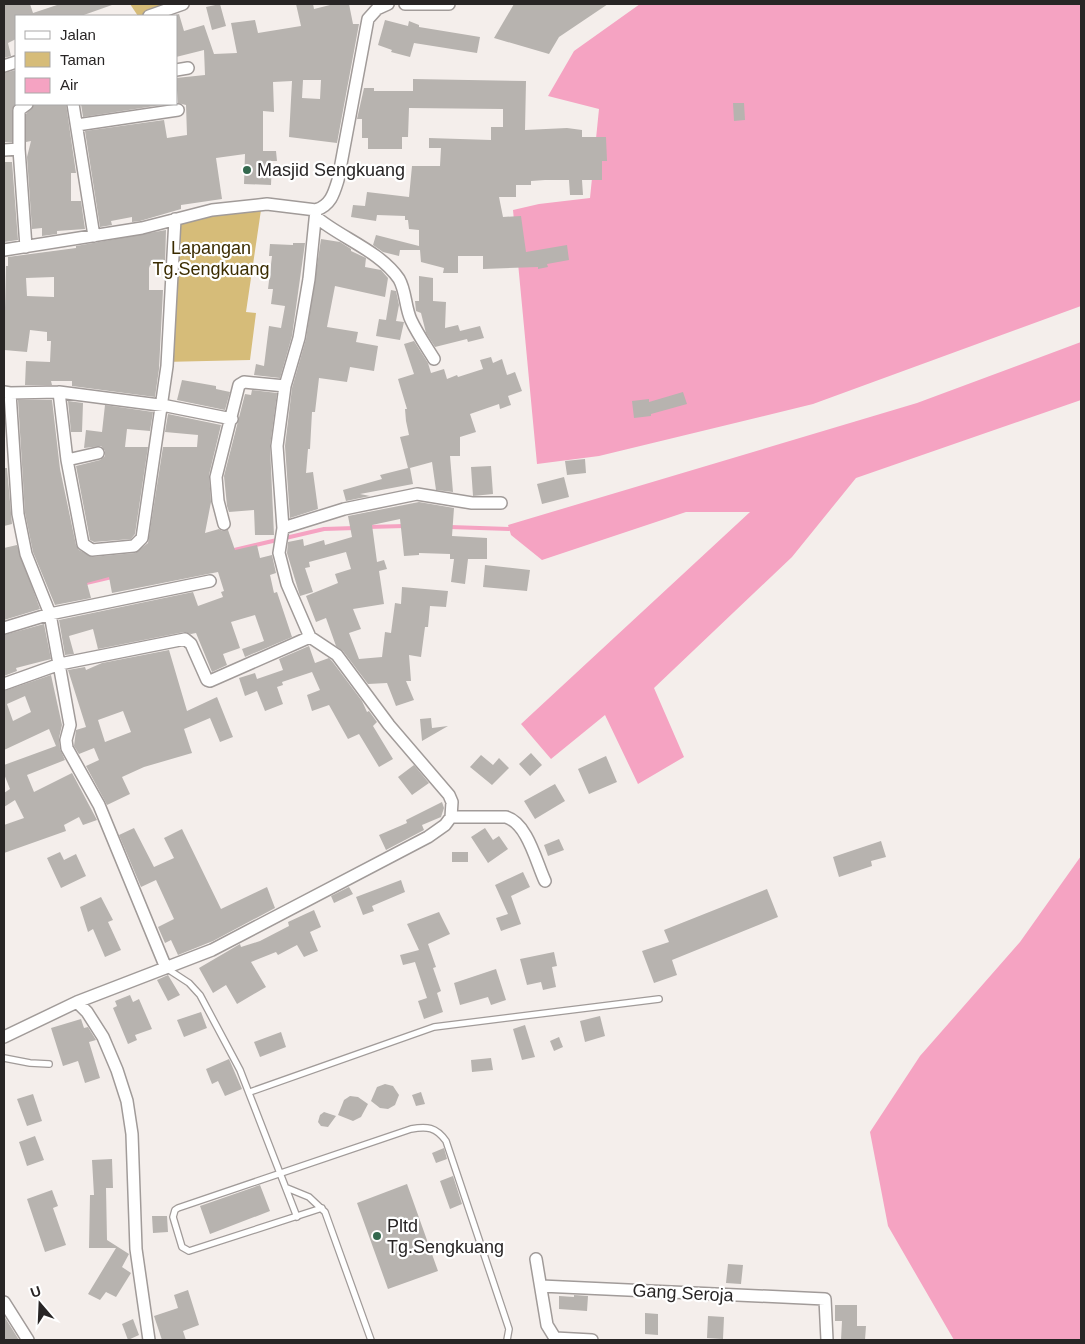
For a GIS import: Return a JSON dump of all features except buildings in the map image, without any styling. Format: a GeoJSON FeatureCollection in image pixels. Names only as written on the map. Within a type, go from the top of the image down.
{"type":"FeatureCollection","features":[{"type":"Feature","properties":{"kind":"street"},"geometry":{"type":"LineString","coordinates":[[152,15],[184,4]]}},
{"type":"Feature","properties":{"kind":"street"},"geometry":{"type":"LineString","coordinates":[[4,1037],[77,1002],[212,950],[428,837],[445,825],[451,817],[452,802],[446,792],[389,725],[337,655],[310,637],[287,584],[280,553],[283,531],[277,446],[285,386],[299,338],[316,213],[334,196],[368,19],[377,9],[388,4]]}},
{"type":"Feature","properties":{"kind":"street"},"geometry":{"type":"LineString","coordinates":[[405,4],[441,6],[449,4]]}},
{"type":"Feature","properties":{"kind":"street"},"geometry":{"type":"LineString","coordinates":[[25,105],[19,110],[19,149],[26,247]]}},
{"type":"Feature","properties":{"kind":"street"},"geometry":{"type":"LineString","coordinates":[[73,105],[94,236]]}},
{"type":"Feature","properties":{"kind":"street"},"geometry":{"type":"LineString","coordinates":[[77,125],[178,110]]}},
{"type":"Feature","properties":{"kind":"street"},"geometry":{"type":"LineString","coordinates":[[4,150],[19,149]]}},
{"type":"Feature","properties":{"kind":"street"},"geometry":{"type":"LineString","coordinates":[[4,250],[142,228],[212,210],[267,204],[316,213],[332,231],[376,258],[398,278],[411,320],[434,359]]}},
{"type":"Feature","properties":{"kind":"street"},"geometry":{"type":"LineString","coordinates":[[59,392],[67,460],[85,547],[92,550],[138,544],[142,538],[167,366],[175,219]]}},
{"type":"Feature","properties":{"kind":"street"},"geometry":{"type":"LineString","coordinates":[[224,524],[218,501],[216,477],[239,385],[242,383],[285,386]]}},
{"type":"Feature","properties":{"kind":"street"},"geometry":{"type":"LineString","coordinates":[[166,968],[99,805],[68,748],[66,740],[70,725],[50,614],[26,554],[18,514],[7,392],[59,392],[160,405],[232,419]]}},
{"type":"Feature","properties":{"kind":"street"},"geometry":{"type":"LineString","coordinates":[[67,460],[98,453]]}},
{"type":"Feature","properties":{"kind":"street"},"geometry":{"type":"LineString","coordinates":[[283,531],[344,509],[417,494],[472,504],[502,503]]}},
{"type":"Feature","properties":{"kind":"street"},"geometry":{"type":"LineString","coordinates":[[4,628],[50,614],[210,581]]}},
{"type":"Feature","properties":{"kind":"street"},"geometry":{"type":"LineString","coordinates":[[4,684],[60,664],[185,640],[191,644],[210,681],[310,637]]}},
{"type":"Feature","properties":{"kind":"street"},"geometry":{"type":"LineString","coordinates":[[451,817],[506,817],[513,819],[524,833],[545,882]]}},
{"type":"Feature","properties":{"kind":"street"},"geometry":{"type":"LineString","coordinates":[[77,1002],[87,1012],[103,1037],[126,1101],[132,1134],[136,1249],[149,1340]]}},
{"type":"Feature","properties":{"kind":"street"},"geometry":{"type":"LineString","coordinates":[[536,1259],[547,1325],[555,1338],[592,1340]]}},
{"type":"Feature","properties":{"kind":"street","name":"Gang Seroja"},"geometry":{"type":"LineString","coordinates":[[541,1286],[825,1299],[827,1340]]}},
{"type":"Feature","properties":{"kind":"street"},"geometry":{"type":"LineString","coordinates":[[4,1302],[28,1340]]}},
{"type":"Feature","properties":{"kind":"lane"},"geometry":{"type":"LineString","coordinates":[[166,968],[189,983],[200,995],[240,1070],[297,1217]]}},
{"type":"Feature","properties":{"kind":"lane"},"geometry":{"type":"LineString","coordinates":[[250,1092],[434,1027],[659,999]]}},
{"type":"Feature","properties":{"kind":"lane"},"geometry":{"type":"LineString","coordinates":[[4,1058],[30,1063],[49,1064]]}},
{"type":"Feature","properties":{"kind":"lane"},"geometry":{"type":"LineString","coordinates":[[322,1208],[192,1251],[182,1247],[173,1217],[175,1210],[411,1129],[424,1126],[435,1129],[443,1137],[449,1150],[509,1329],[507,1340]]}},
{"type":"Feature","properties":{"kind":"lane"},"geometry":{"type":"LineString","coordinates":[[286,1188],[309,1197],[322,1208],[332,1228],[371,1340]]}},
{"type":"Feature","properties":{"kind":"green space"},"geometry":{"type":"Polygon","coordinates":[[[130,4],[178,4],[145,15],[137,15],[130,4]]]}},
{"type":"Feature","properties":{"kind":"green space","name":"Lapangan Tg.Sengkuang"},"geometry":{"type":"Polygon","coordinates":[[[261,210],[246,312],[256,313],[250,360],[163,362],[169,225],[210,213],[261,210]]]}},
{"type":"Feature","properties":{"kind":"water"},"geometry":{"type":"Polygon","coordinates":[[[640,4],[1081,4],[1081,306],[813,404],[599,456],[537,464],[513,210],[539,204],[590,198],[599,109],[548,96],[574,51],[640,4]]]}},
{"type":"Feature","properties":{"kind":"water"},"geometry":{"type":"Polygon","coordinates":[[[1081,342],[1081,400],[856,478],[792,557],[654,688],[684,757],[638,784],[605,715],[551,759],[521,724],[750,512],[686,512],[542,560],[511,535],[508,525],[917,403],[1081,342]]]}},
{"type":"Feature","properties":{"kind":"water"},"geometry":{"type":"Polygon","coordinates":[[[1081,856],[1081,1340],[954,1340],[888,1226],[870,1132],[920,1056],[1020,942],[1081,856]]]}},
{"type":"Feature","properties":{"kind":"waterway"},"geometry":{"type":"LineString","coordinates":[[367,527],[405,526]]}},
{"type":"Feature","properties":{"kind":"waterway"},"geometry":{"type":"LineString","coordinates":[[450,527],[509,529]]}},
{"type":"Feature","properties":{"kind":"waterway"},"geometry":{"type":"LineString","coordinates":[[230,551],[324,529],[355,528]]}},
{"type":"Feature","properties":{"kind":"waterway"},"geometry":{"type":"LineString","coordinates":[[82,584],[112,577]]}},
{"type":"Feature","properties":{"kind":"place","name":"Masjid Sengkuang"},"geometry":{"type":"Point","coordinates":[247,170]}},
{"type":"Feature","properties":{"kind":"place","name":"Pltd Tg.Sengkuang"},"geometry":{"type":"Point","coordinates":[377,1236]}}]}
